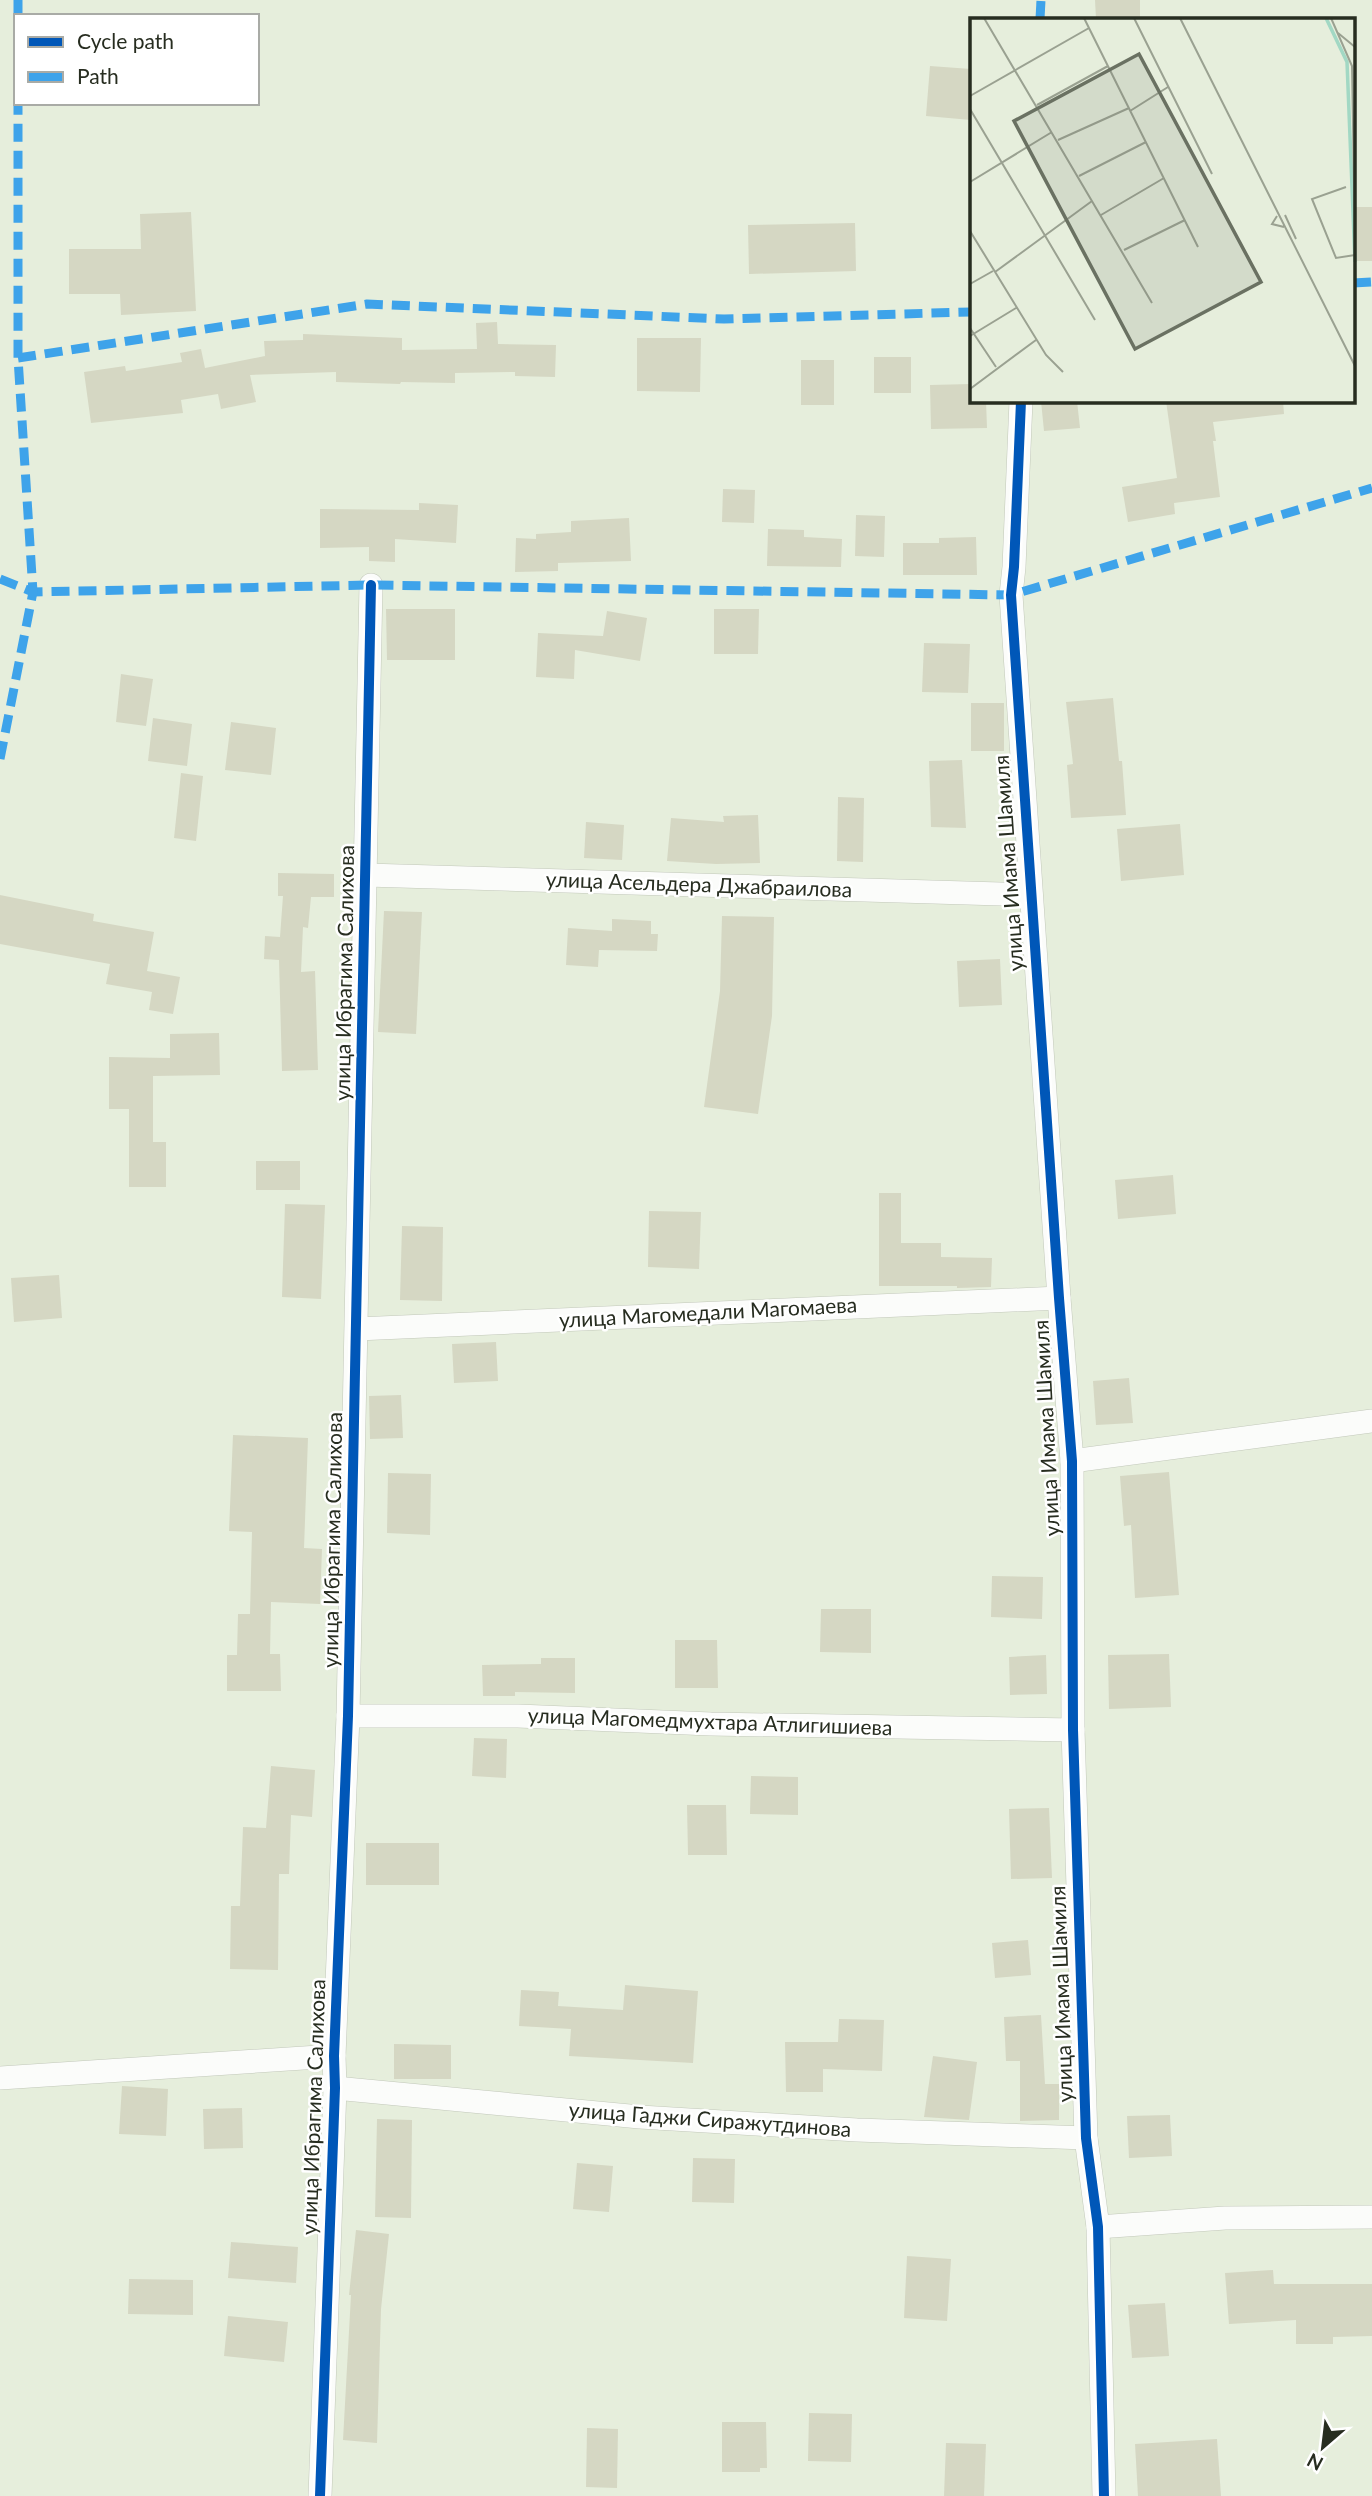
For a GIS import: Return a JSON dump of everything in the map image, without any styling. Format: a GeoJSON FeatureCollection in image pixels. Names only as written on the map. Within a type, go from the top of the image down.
{"type":"FeatureCollection","features":[{"type":"Feature","properties":{"kind":"street","name":"улица Имама Шамиля"},"geometry":{"type":"LineString","coordinates":[[1021,402],[1011,595],[1072,1461],[1073,1730],[1086,2138],[1098,2227],[1104,2496]]}},
{"type":"Feature","properties":{"kind":"street","name":"улица Ибрагима Салихова"},"geometry":{"type":"LineString","coordinates":[[320,2496],[348,1716],[371,585]]}},
{"type":"Feature","properties":{"kind":"street","name":"улица Асельдера Джабраилова"},"geometry":{"type":"LineString","coordinates":[[366,875],[1031,895]]}},
{"type":"Feature","properties":{"kind":"street","name":"улица Магомедали Магомаева"},"geometry":{"type":"LineString","coordinates":[[356,1329],[1059,1298]]}},
{"type":"Feature","properties":{"kind":"street"},"geometry":{"type":"LineString","coordinates":[[1072,1461],[1372,1421]]}},
{"type":"Feature","properties":{"kind":"street","name":"улица Магомедмухтара Атлигишиева"},"geometry":{"type":"LineString","coordinates":[[348,1716],[518,1716],[711,1724],[1073,1730]]}},
{"type":"Feature","properties":{"kind":"street"},"geometry":{"type":"LineString","coordinates":[[0,2078],[334,2056]]}},
{"type":"Feature","properties":{"kind":"street","name":"улица Гаджи Сиражутдинова"},"geometry":{"type":"LineString","coordinates":[[335,2088],[640,2117],[857,2130],[1086,2138]]}},
{"type":"Feature","properties":{"kind":"street"},"geometry":{"type":"LineString","coordinates":[[1098,2227],[1225,2218],[1372,2217]]}},
{"type":"Feature","properties":{"kind":"building"},"geometry":{"type":"Polygon","coordinates":[[[1095,0],[1140,0],[1140,18],[1096,18],[1095,0]]]}},
{"type":"Feature","properties":{"kind":"building"},"geometry":{"type":"Polygon","coordinates":[[[930,66],[970,69],[970,120],[926,116],[930,66]]]}},
{"type":"Feature","properties":{"kind":"building"},"geometry":{"type":"Polygon","coordinates":[[[1354,207],[1372,207],[1372,261],[1354,261],[1354,207]]]}},
{"type":"Feature","properties":{"kind":"building"},"geometry":{"type":"Polygon","coordinates":[[[191,212],[196,311],[121,315],[120,294],[69,294],[69,249],[141,249],[140,214],[191,212]]]}},
{"type":"Feature","properties":{"kind":"building"},"geometry":{"type":"Polygon","coordinates":[[[855,223],[856,271],[749,274],[748,225],[855,223]]]}},
{"type":"Feature","properties":{"kind":"building"},"geometry":{"type":"Polygon","coordinates":[[[497,322],[498,344],[556,345],[555,377],[515,376],[515,372],[455,373],[455,383],[400,384],[336,382],[336,372],[250,375],[256,402],[221,409],[218,394],[181,400],[183,413],[91,423],[84,372],[125,366],[126,371],[182,362],[180,353],[201,349],[205,368],[265,356],[264,341],[303,340],[303,334],[402,338],[402,350],[477,349],[476,323],[497,322]]]}},
{"type":"Feature","properties":{"kind":"building"},"geometry":{"type":"Polygon","coordinates":[[[637,338],[701,338],[700,392],[637,391],[637,338]]]}},
{"type":"Feature","properties":{"kind":"building"},"geometry":{"type":"Polygon","coordinates":[[[874,357],[911,357],[911,393],[874,393],[874,357]]]}},
{"type":"Feature","properties":{"kind":"building"},"geometry":{"type":"Polygon","coordinates":[[[801,360],[834,360],[834,405],[801,405],[801,360]]]}},
{"type":"Feature","properties":{"kind":"building"},"geometry":{"type":"Polygon","coordinates":[[[970,384],[970,402],[986,402],[987,428],[931,429],[930,385],[970,384]]]}},
{"type":"Feature","properties":{"kind":"building"},"geometry":{"type":"Polygon","coordinates":[[[1041,402],[1077,402],[1080,428],[1044,431],[1041,402]]]}},
{"type":"Feature","properties":{"kind":"building"},"geometry":{"type":"Polygon","coordinates":[[[1166,402],[1283,402],[1284,414],[1213,422],[1220,497],[1174,503],[1175,514],[1128,522],[1122,487],[1177,478],[1166,402]]]}},
{"type":"Feature","properties":{"kind":"building"},"geometry":{"type":"Polygon","coordinates":[[[723,489],[755,490],[754,523],[722,522],[723,489]]]}},
{"type":"Feature","properties":{"kind":"building"},"geometry":{"type":"Polygon","coordinates":[[[419,503],[458,505],[456,543],[395,539],[395,562],[369,561],[369,547],[320,548],[320,509],[419,510],[419,503]]]}},
{"type":"Feature","properties":{"kind":"building"},"geometry":{"type":"Polygon","coordinates":[[[856,515],[885,516],[884,557],[855,556],[856,515]]]}},
{"type":"Feature","properties":{"kind":"building"},"geometry":{"type":"Polygon","coordinates":[[[629,518],[631,561],[558,563],[558,571],[515,572],[516,538],[536,539],[536,534],[571,532],[571,521],[629,518]]]}},
{"type":"Feature","properties":{"kind":"building"},"geometry":{"type":"Polygon","coordinates":[[[768,529],[804,530],[804,537],[842,539],[841,567],[767,566],[768,529]]]}},
{"type":"Feature","properties":{"kind":"building"},"geometry":{"type":"Polygon","coordinates":[[[976,537],[977,575],[903,575],[903,543],[939,543],[939,538],[976,537]]]}},
{"type":"Feature","properties":{"kind":"building"},"geometry":{"type":"Polygon","coordinates":[[[386,609],[455,609],[455,660],[387,660],[386,609]]]}},
{"type":"Feature","properties":{"kind":"building"},"geometry":{"type":"Polygon","coordinates":[[[714,609],[759,609],[758,654],[714,654],[714,609]]]}},
{"type":"Feature","properties":{"kind":"building"},"geometry":{"type":"Polygon","coordinates":[[[607,611],[647,618],[640,661],[575,650],[574,679],[536,677],[538,633],[603,636],[607,611]]]}},
{"type":"Feature","properties":{"kind":"building"},"geometry":{"type":"Polygon","coordinates":[[[924,643],[970,644],[968,693],[922,692],[924,643]]]}},
{"type":"Feature","properties":{"kind":"building"},"geometry":{"type":"Polygon","coordinates":[[[121,674],[153,679],[146,726],[116,722],[121,674]]]}},
{"type":"Feature","properties":{"kind":"building"},"geometry":{"type":"Polygon","coordinates":[[[1113,698],[1126,815],[1071,818],[1067,765],[1073,764],[1066,702],[1113,698]]]}},
{"type":"Feature","properties":{"kind":"building"},"geometry":{"type":"Polygon","coordinates":[[[971,703],[1004,703],[1004,751],[971,751],[971,703]]]}},
{"type":"Feature","properties":{"kind":"building"},"geometry":{"type":"Polygon","coordinates":[[[153,718],[192,724],[187,766],[148,761],[153,718]]]}},
{"type":"Feature","properties":{"kind":"building"},"geometry":{"type":"Polygon","coordinates":[[[231,722],[276,728],[271,775],[225,770],[231,722]]]}},
{"type":"Feature","properties":{"kind":"building"},"geometry":{"type":"Polygon","coordinates":[[[962,760],[966,828],[931,827],[929,761],[962,760]]]}},
{"type":"Feature","properties":{"kind":"building"},"geometry":{"type":"Polygon","coordinates":[[[181,773],[203,776],[196,841],[174,838],[181,773]]]}},
{"type":"Feature","properties":{"kind":"building"},"geometry":{"type":"Polygon","coordinates":[[[838,797],[864,798],[863,862],[837,861],[838,797]]]}},
{"type":"Feature","properties":{"kind":"building"},"geometry":{"type":"Polygon","coordinates":[[[758,815],[760,863],[667,861],[671,818],[724,822],[723,816],[758,815]]]}},
{"type":"Feature","properties":{"kind":"building"},"geometry":{"type":"Polygon","coordinates":[[[586,822],[624,825],[622,860],[584,858],[586,822]]]}},
{"type":"Feature","properties":{"kind":"building"},"geometry":{"type":"Polygon","coordinates":[[[1180,824],[1184,875],[1121,881],[1117,829],[1180,824]]]}},
{"type":"Feature","properties":{"kind":"building"},"geometry":{"type":"Polygon","coordinates":[[[278,873],[334,874],[334,897],[311,897],[308,928],[303,927],[301,972],[315,971],[318,1070],[282,1071],[279,960],[264,959],[265,936],[280,937],[283,896],[278,896],[278,873]]]}},
{"type":"Feature","properties":{"kind":"building"},"geometry":{"type":"Polygon","coordinates":[[[0,895],[94,914],[93,921],[154,932],[147,971],[180,977],[173,1014],[149,1010],[152,992],[106,984],[110,964],[0,944],[0,895]]]}},
{"type":"Feature","properties":{"kind":"building"},"geometry":{"type":"Polygon","coordinates":[[[384,911],[422,912],[416,1034],[378,1032],[384,911]]]}},
{"type":"Feature","properties":{"kind":"building"},"geometry":{"type":"Polygon","coordinates":[[[722,916],[774,917],[772,1016],[758,1114],[704,1107],[720,991],[722,916]]]}},
{"type":"Feature","properties":{"kind":"building"},"geometry":{"type":"Polygon","coordinates":[[[612,919],[651,921],[651,934],[658,934],[657,951],[599,950],[598,967],[566,965],[568,928],[612,931],[612,919]]]}},
{"type":"Feature","properties":{"kind":"building"},"geometry":{"type":"Polygon","coordinates":[[[1000,959],[1002,1005],[959,1007],[957,961],[1000,959]]]}},
{"type":"Feature","properties":{"kind":"building"},"geometry":{"type":"Polygon","coordinates":[[[219,1033],[220,1075],[153,1076],[153,1142],[166,1142],[166,1187],[129,1187],[129,1109],[109,1109],[109,1057],[170,1058],[170,1034],[219,1033]]]}},
{"type":"Feature","properties":{"kind":"building"},"geometry":{"type":"Polygon","coordinates":[[[256,1161],[300,1161],[300,1190],[256,1190],[256,1161]]]}},
{"type":"Feature","properties":{"kind":"building"},"geometry":{"type":"Polygon","coordinates":[[[1173,1175],[1176,1214],[1118,1219],[1115,1180],[1173,1175]]]}},
{"type":"Feature","properties":{"kind":"building"},"geometry":{"type":"Polygon","coordinates":[[[879,1193],[901,1193],[901,1243],[941,1243],[941,1257],[992,1258],[991,1287],[879,1286],[879,1193]]]}},
{"type":"Feature","properties":{"kind":"building"},"geometry":{"type":"Polygon","coordinates":[[[285,1204],[325,1205],[321,1299],[282,1297],[285,1204]]]}},
{"type":"Feature","properties":{"kind":"building"},"geometry":{"type":"Polygon","coordinates":[[[649,1211],[701,1212],[699,1269],[648,1267],[649,1211]]]}},
{"type":"Feature","properties":{"kind":"building"},"geometry":{"type":"Polygon","coordinates":[[[402,1226],[443,1227],[442,1301],[400,1300],[402,1226]]]}},
{"type":"Feature","properties":{"kind":"building"},"geometry":{"type":"Polygon","coordinates":[[[59,1275],[62,1318],[14,1322],[11,1278],[59,1275]]]}},
{"type":"Feature","properties":{"kind":"building"},"geometry":{"type":"Polygon","coordinates":[[[496,1342],[498,1381],[454,1383],[452,1344],[496,1342]]]}},
{"type":"Feature","properties":{"kind":"building"},"geometry":{"type":"Polygon","coordinates":[[[1129,1378],[1133,1423],[1096,1425],[1093,1381],[1129,1378]]]}},
{"type":"Feature","properties":{"kind":"building"},"geometry":{"type":"Polygon","coordinates":[[[401,1395],[403,1438],[370,1439],[369,1396],[401,1395]]]}},
{"type":"Feature","properties":{"kind":"building"},"geometry":{"type":"Polygon","coordinates":[[[233,1435],[308,1438],[304,1548],[322,1549],[320,1604],[271,1602],[270,1654],[280,1654],[281,1691],[227,1691],[227,1655],[237,1655],[238,1614],[250,1614],[252,1532],[229,1531],[233,1435]]]}},
{"type":"Feature","properties":{"kind":"building"},"geometry":{"type":"Polygon","coordinates":[[[1169,1472],[1179,1595],[1135,1598],[1131,1525],[1124,1526],[1120,1476],[1169,1472]]]}},
{"type":"Feature","properties":{"kind":"building"},"geometry":{"type":"Polygon","coordinates":[[[388,1473],[431,1474],[430,1535],[387,1533],[388,1473]]]}},
{"type":"Feature","properties":{"kind":"building"},"geometry":{"type":"Polygon","coordinates":[[[992,1576],[1043,1577],[1042,1619],[991,1617],[992,1576]]]}},
{"type":"Feature","properties":{"kind":"building"},"geometry":{"type":"Polygon","coordinates":[[[821,1609],[871,1609],[871,1653],[820,1652],[821,1609]]]}},
{"type":"Feature","properties":{"kind":"building"},"geometry":{"type":"Polygon","coordinates":[[[675,1640],[717,1640],[718,1688],[675,1688],[675,1640]]]}},
{"type":"Feature","properties":{"kind":"building"},"geometry":{"type":"Polygon","coordinates":[[[1169,1654],[1171,1707],[1109,1709],[1108,1655],[1169,1654]]]}},
{"type":"Feature","properties":{"kind":"building"},"geometry":{"type":"Polygon","coordinates":[[[1046,1655],[1047,1694],[1010,1695],[1009,1657],[1046,1655]]]}},
{"type":"Feature","properties":{"kind":"building"},"geometry":{"type":"Polygon","coordinates":[[[541,1658],[575,1658],[575,1693],[515,1692],[515,1696],[483,1696],[482,1665],[541,1664],[541,1658]]]}},
{"type":"Feature","properties":{"kind":"building"},"geometry":{"type":"Polygon","coordinates":[[[474,1738],[507,1739],[506,1778],[472,1776],[474,1738]]]}},
{"type":"Feature","properties":{"kind":"building"},"geometry":{"type":"Polygon","coordinates":[[[271,1766],[315,1770],[312,1817],[291,1815],[289,1874],[279,1874],[278,1970],[230,1969],[231,1906],[240,1906],[243,1827],[266,1828],[271,1766]]]}},
{"type":"Feature","properties":{"kind":"building"},"geometry":{"type":"Polygon","coordinates":[[[751,1776],[798,1777],[798,1815],[750,1814],[751,1776]]]}},
{"type":"Feature","properties":{"kind":"building"},"geometry":{"type":"Polygon","coordinates":[[[687,1805],[726,1805],[727,1855],[688,1855],[687,1805]]]}},
{"type":"Feature","properties":{"kind":"building"},"geometry":{"type":"Polygon","coordinates":[[[1049,1808],[1052,1878],[1011,1879],[1009,1809],[1049,1808]]]}},
{"type":"Feature","properties":{"kind":"building"},"geometry":{"type":"Polygon","coordinates":[[[366,1843],[439,1843],[439,1885],[366,1885],[366,1843]]]}},
{"type":"Feature","properties":{"kind":"building"},"geometry":{"type":"Polygon","coordinates":[[[1028,1940],[1031,1975],[995,1978],[992,1943],[1028,1940]]]}},
{"type":"Feature","properties":{"kind":"building"},"geometry":{"type":"Polygon","coordinates":[[[625,1985],[698,1991],[693,2063],[569,2056],[571,2029],[519,2026],[521,1990],[559,1992],[558,2006],[623,2010],[625,1985]]]}},
{"type":"Feature","properties":{"kind":"building"},"geometry":{"type":"Polygon","coordinates":[[[1041,2015],[1045,2084],[1059,2084],[1059,2120],[1020,2121],[1020,2061],[1006,2061],[1004,2017],[1041,2015]]]}},
{"type":"Feature","properties":{"kind":"building"},"geometry":{"type":"Polygon","coordinates":[[[839,2019],[884,2020],[882,2071],[823,2069],[823,2092],[786,2092],[785,2042],[838,2042],[839,2019]]]}},
{"type":"Feature","properties":{"kind":"building"},"geometry":{"type":"Polygon","coordinates":[[[394,2044],[451,2045],[451,2079],[394,2079],[394,2044]]]}},
{"type":"Feature","properties":{"kind":"building"},"geometry":{"type":"Polygon","coordinates":[[[933,2056],[977,2062],[969,2120],[924,2117],[933,2056]]]}},
{"type":"Feature","properties":{"kind":"building"},"geometry":{"type":"Polygon","coordinates":[[[122,2086],[168,2089],[166,2136],[119,2134],[122,2086]]]}},
{"type":"Feature","properties":{"kind":"building"},"geometry":{"type":"Polygon","coordinates":[[[242,2108],[243,2148],[204,2149],[203,2109],[242,2108]]]}},
{"type":"Feature","properties":{"kind":"building"},"geometry":{"type":"Polygon","coordinates":[[[1170,2115],[1172,2156],[1129,2158],[1127,2116],[1170,2115]]]}},
{"type":"Feature","properties":{"kind":"building"},"geometry":{"type":"Polygon","coordinates":[[[377,2119],[412,2120],[411,2218],[375,2217],[377,2119]]]}},
{"type":"Feature","properties":{"kind":"building"},"geometry":{"type":"Polygon","coordinates":[[[693,2158],[735,2159],[734,2203],[692,2202],[693,2158]]]}},
{"type":"Feature","properties":{"kind":"building"},"geometry":{"type":"Polygon","coordinates":[[[577,2163],[613,2166],[609,2212],[573,2209],[577,2163]]]}},
{"type":"Feature","properties":{"kind":"building"},"geometry":{"type":"Polygon","coordinates":[[[356,2230],[389,2234],[381,2309],[377,2443],[343,2440],[349,2295],[356,2230]]]}},
{"type":"Feature","properties":{"kind":"building"},"geometry":{"type":"Polygon","coordinates":[[[231,2242],[298,2247],[296,2283],[228,2278],[231,2242]]]}},
{"type":"Feature","properties":{"kind":"building"},"geometry":{"type":"Polygon","coordinates":[[[907,2256],[951,2259],[947,2321],[904,2318],[907,2256]]]}},
{"type":"Feature","properties":{"kind":"building"},"geometry":{"type":"Polygon","coordinates":[[[1273,2270],[1274,2284],[1372,2284],[1372,2336],[1333,2337],[1333,2344],[1296,2344],[1296,2320],[1229,2324],[1225,2273],[1273,2270]]]}},
{"type":"Feature","properties":{"kind":"building"},"geometry":{"type":"Polygon","coordinates":[[[129,2279],[193,2280],[193,2315],[128,2314],[129,2279]]]}},
{"type":"Feature","properties":{"kind":"building"},"geometry":{"type":"Polygon","coordinates":[[[1165,2303],[1169,2356],[1132,2358],[1128,2305],[1165,2303]]]}},
{"type":"Feature","properties":{"kind":"building"},"geometry":{"type":"Polygon","coordinates":[[[228,2316],[288,2322],[284,2362],[224,2356],[228,2316]]]}},
{"type":"Feature","properties":{"kind":"building"},"geometry":{"type":"Polygon","coordinates":[[[809,2413],[852,2414],[851,2462],[808,2461],[809,2413]]]}},
{"type":"Feature","properties":{"kind":"building"},"geometry":{"type":"Polygon","coordinates":[[[722,2422],[766,2422],[767,2468],[760,2468],[760,2472],[722,2472],[722,2422]]]}},
{"type":"Feature","properties":{"kind":"building"},"geometry":{"type":"Polygon","coordinates":[[[587,2428],[618,2429],[617,2488],[586,2487],[587,2428]]]}},
{"type":"Feature","properties":{"kind":"building"},"geometry":{"type":"Polygon","coordinates":[[[1217,2439],[1221,2496],[1138,2496],[1135,2444],[1217,2439]]]}},
{"type":"Feature","properties":{"kind":"building"},"geometry":{"type":"Polygon","coordinates":[[[946,2443],[986,2444],[984,2496],[944,2496],[946,2443]]]}},
{"type":"Feature","properties":{"kind":"marked path"},"geometry":{"type":"LineString","coordinates":[[18,0],[18,14]]}},
{"type":"Feature","properties":{"kind":"marked path"},"geometry":{"type":"LineString","coordinates":[[1040,18],[1041,0]]}},
{"type":"Feature","properties":{"kind":"marked path"},"geometry":{"type":"LineString","coordinates":[[0,759],[33,592],[18,358],[18,105]]}},
{"type":"Feature","properties":{"kind":"marked path"},"geometry":{"type":"LineString","coordinates":[[1354,283],[1372,282]]}},
{"type":"Feature","properties":{"kind":"marked path"},"geometry":{"type":"LineString","coordinates":[[18,358],[367,304],[724,319],[970,312]]}},
{"type":"Feature","properties":{"kind":"marked path"},"geometry":{"type":"LineString","coordinates":[[0,579],[33,592],[371,585],[1011,595],[1372,488]]}},
{"type":"Feature","properties":{"kind":"cycle path"},"geometry":{"type":"LineString","coordinates":[[1021,402],[1011,595],[1072,1461],[1073,1730],[1086,2138],[1098,2227],[1104,2496]]}},
{"type":"Feature","properties":{"kind":"cycle path"},"geometry":{"type":"LineString","coordinates":[[320,2496],[348,1716],[371,585]]}}]}
